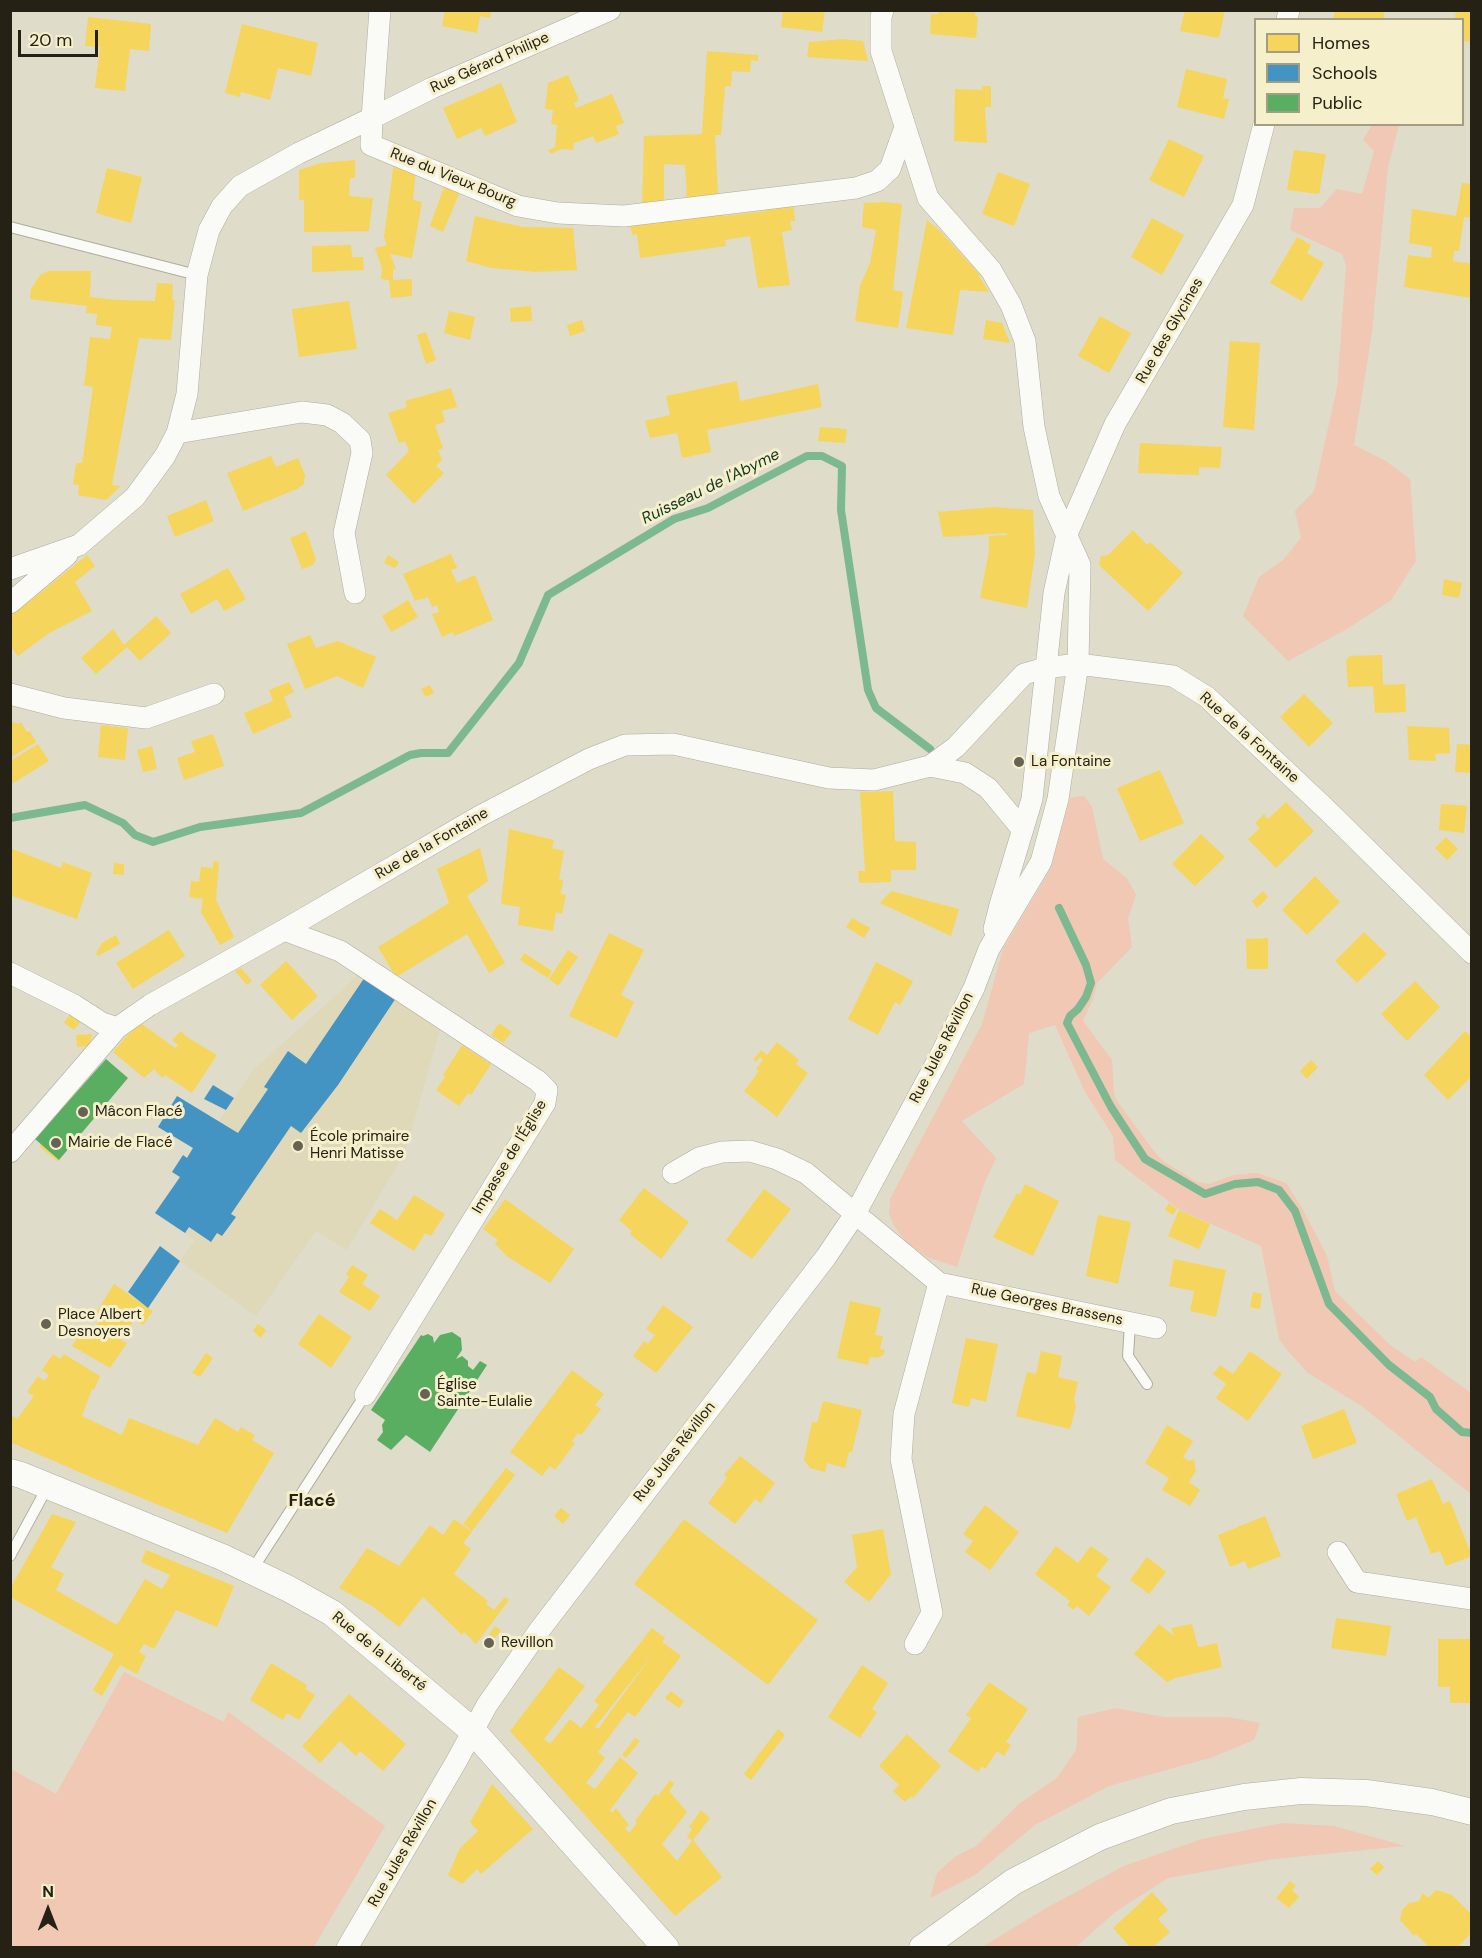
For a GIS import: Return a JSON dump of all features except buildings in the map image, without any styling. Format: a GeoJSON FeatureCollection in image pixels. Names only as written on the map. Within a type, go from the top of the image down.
{"type":"FeatureCollection","features":[{"type":"Feature","properties":{"kind":"street"},"geometry":{"type":"LineString","coordinates":[[10,603],[135,497],[165,456],[177,434],[187,394],[197,275],[208,230],[222,206],[240,186],[299,153],[372,118],[380,10]]}},
{"type":"Feature","properties":{"kind":"street","name":"Rue Gérard Philipe"},"geometry":{"type":"LineString","coordinates":[[372,118],[432,88],[610,10]]}},
{"type":"Feature","properties":{"kind":"street"},"geometry":{"type":"LineString","coordinates":[[883,10],[880,17],[882,51],[928,198],[991,270],[1011,305],[1025,341],[1034,427],[1049,496],[1067,534]]}},
{"type":"Feature","properties":{"kind":"street","name":"Rue du Vieux Bourg"},"geometry":{"type":"LineString","coordinates":[[372,118],[371,145],[518,206],[558,213],[624,216],[802,195],[877,181],[890,169],[905,127]]}},
{"type":"Feature","properties":{"kind":"street","name":"Rue des Glycines"},"geometry":{"type":"LineString","coordinates":[[1067,534],[1116,424],[1243,205],[1263,126]]}},
{"type":"Feature","properties":{"kind":"street"},"geometry":{"type":"LineString","coordinates":[[177,434],[302,412],[327,415],[348,428],[360,440],[362,453],[344,533],[355,593]]}},
{"type":"Feature","properties":{"kind":"street","name":"Rue Jules Révillon"},"geometry":{"type":"LineString","coordinates":[[989,949],[1041,862],[1058,799],[1078,664],[1080,565],[1067,534]]}},
{"type":"Feature","properties":{"kind":"street","name":"Rue Jules Révillon"},"geometry":{"type":"LineString","coordinates":[[347,1947],[456,1762],[487,1704],[538,1632],[818,1266],[855,1214],[939,1058],[974,988],[989,949],[1032,799],[1054,593],[1067,534]]}},
{"type":"Feature","properties":{"kind":"street"},"geometry":{"type":"LineString","coordinates":[[10,569],[79,545]]}},
{"type":"Feature","properties":{"kind":"street","name":"Rue de la Fontaine"},"geometry":{"type":"LineString","coordinates":[[10,1152],[117,1028],[150,1005],[480,816],[589,759],[625,745],[673,744],[829,778],[874,780],[930,766],[956,747],[1024,674],[1045,668],[1078,664],[1173,676],[1207,698],[1326,809],[1472,953]]}},
{"type":"Feature","properties":{"kind":"street"},"geometry":{"type":"LineString","coordinates":[[10,694],[64,708],[146,718],[214,694]]}},
{"type":"Feature","properties":{"kind":"street","name":"Rue de la Fontaine"},"geometry":{"type":"LineString","coordinates":[[930,766],[965,772],[988,788],[1022,829]]}},
{"type":"Feature","properties":{"kind":"street","name":"Impasse de l'Église"},"geometry":{"type":"LineString","coordinates":[[284,930],[340,951],[538,1081],[547,1090],[545,1103],[365,1395]]}},
{"type":"Feature","properties":{"kind":"street"},"geometry":{"type":"LineString","coordinates":[[10,974],[74,1005],[102,1023],[117,1028]]}},
{"type":"Feature","properties":{"kind":"street","name":"Rue Georges Brassens"},"geometry":{"type":"LineString","coordinates":[[673,1173],[699,1158],[722,1152],[750,1151],[777,1159],[806,1173],[939,1283],[1156,1328]]}},
{"type":"Feature","properties":{"kind":"street"},"geometry":{"type":"LineString","coordinates":[[915,1644],[932,1613],[901,1459],[904,1414],[939,1283]]}},
{"type":"Feature","properties":{"kind":"street","name":"Rue de la Liberté"},"geometry":{"type":"LineString","coordinates":[[10,1472],[252,1570],[332,1613],[472,1731],[666,1947]]}},
{"type":"Feature","properties":{"kind":"street"},"geometry":{"type":"LineString","coordinates":[[1338,1552],[1357,1582],[1472,1599]]}},
{"type":"Feature","properties":{"kind":"street"},"geometry":{"type":"LineString","coordinates":[[921,1947],[1013,1882],[1101,1837],[1171,1811],[1244,1797],[1301,1791],[1366,1793],[1432,1802],[1472,1812]]}},
{"type":"Feature","properties":{"kind":"lane"},"geometry":{"type":"LineString","coordinates":[[10,227],[197,275]]}},
{"type":"Feature","properties":{"kind":"lane"},"geometry":{"type":"LineString","coordinates":[[1130,1323],[1128,1356],[1147,1384]]}},
{"type":"Feature","properties":{"kind":"lane"},"geometry":{"type":"LineString","coordinates":[[252,1570],[365,1395]]}},
{"type":"Feature","properties":{"kind":"lane"},"geometry":{"type":"LineString","coordinates":[[10,1556],[48,1486]]}},
{"type":"Feature","properties":{"kind":"shaded area"},"geometry":{"type":"Polygon","coordinates":[[[1371,126],[1399,126],[1388,167],[1372,332],[1354,445],[1386,461],[1410,479],[1416,561],[1391,600],[1347,629],[1288,661],[1243,616],[1259,577],[1283,560],[1301,538],[1295,511],[1314,491],[1337,388],[1346,266],[1342,254],[1290,230],[1294,208],[1320,208],[1337,189],[1362,194],[1374,151],[1363,140],[1371,126]]]}},
{"type":"Feature","properties":{"kind":"shaded area"},"geometry":{"type":"Polygon","coordinates":[[[1084,796],[1092,807],[1103,859],[1127,878],[1136,895],[1128,918],[1132,947],[1097,983],[1083,1021],[1112,1060],[1114,1094],[1117,1101],[1156,1154],[1163,1161],[1197,1182],[1209,1184],[1234,1175],[1257,1173],[1286,1183],[1301,1206],[1327,1256],[1335,1291],[1390,1345],[1415,1362],[1421,1357],[1471,1393],[1471,1494],[1363,1407],[1308,1373],[1287,1350],[1279,1339],[1261,1246],[1180,1210],[1115,1160],[1113,1136],[1085,1092],[1055,1025],[1029,1033],[1024,1084],[962,1121],[996,1158],[984,1184],[957,1267],[927,1257],[904,1240],[893,1224],[889,1213],[890,1199],[982,1024],[1003,949],[1050,870],[1070,798],[1084,796]]]}},
{"type":"Feature","properties":{"kind":"shaded area","name":"École primaire Henri Matisse"},"geometry":{"type":"Polygon","coordinates":[[[362,972],[441,1026],[408,1143],[400,1161],[347,1250],[316,1231],[256,1316],[180,1261],[195,1240],[155,1213],[180,1177],[172,1172],[183,1155],[187,1157],[192,1148],[158,1127],[177,1096],[219,1121],[253,1070],[362,972]]]}},
{"type":"Feature","properties":{"kind":"shaded area"},"geometry":{"type":"Polygon","coordinates":[[[124,1672],[224,1722],[228,1712],[385,1826],[314,1947],[11,1947],[11,1769],[56,1794],[124,1672]]]}},
{"type":"Feature","properties":{"kind":"shaded area"},"geometry":{"type":"Polygon","coordinates":[[[1115,1708],[1164,1717],[1228,1717],[1260,1723],[1254,1740],[1213,1757],[1109,1786],[1035,1825],[975,1875],[930,1898],[937,1873],[956,1856],[976,1846],[1020,1803],[1057,1778],[1076,1750],[1078,1717],[1115,1708]]]}},
{"type":"Feature","properties":{"kind":"shaded area"},"geometry":{"type":"Polygon","coordinates":[[[1282,1823],[1334,1826],[1405,1846],[1274,1859],[1168,1878],[1115,1912],[1076,1947],[982,1947],[1048,1907],[1124,1866],[1202,1839],[1282,1823]]]}},
{"type":"Feature","properties":{"kind":"waterway","name":"Ruisseau de l'Abyme"},"geometry":{"type":"LineString","coordinates":[[10,818],[85,805],[123,823],[135,835],[153,842],[200,827],[301,813],[410,755],[448,753],[519,663],[548,595],[674,519],[708,508],[807,456],[822,456],[842,466],[841,510],[868,690],[876,708],[930,749]]}},
{"type":"Feature","properties":{"kind":"waterway","name":"Ruisseau de l'Abyme"},"geometry":{"type":"LineString","coordinates":[[1059,908],[1086,965],[1091,983],[1086,997],[1067,1023],[1111,1107],[1145,1159],[1205,1194],[1235,1184],[1258,1182],[1279,1190],[1295,1211],[1329,1304],[1389,1365],[1430,1397],[1436,1409],[1462,1432],[1472,1433]]}},
{"type":"Feature","properties":{"kind":"place","name":"La Fontaine"},"geometry":{"type":"Point","coordinates":[1019,762]}},
{"type":"Feature","properties":{"kind":"place","name":"Mâcon Flacé"},"geometry":{"type":"Point","coordinates":[83,1112]}},
{"type":"Feature","properties":{"kind":"place","name":"Mairie de Flacé"},"geometry":{"type":"Point","coordinates":[56,1143]}},
{"type":"Feature","properties":{"kind":"place","name":"École primaire Henri Matisse"},"geometry":{"type":"Point","coordinates":[298,1146]}},
{"type":"Feature","properties":{"kind":"place","name":"Place Albert Desnoyers"},"geometry":{"type":"Point","coordinates":[46,1324]}},
{"type":"Feature","properties":{"kind":"place","name":"Église Sainte-Eulalie"},"geometry":{"type":"Point","coordinates":[425,1394]}},
{"type":"Feature","properties":{"kind":"place","name":"Revillon"},"geometry":{"type":"Point","coordinates":[489,1643]}},
{"type":"Feature","properties":{"kind":"district","name":"Flacé"},"geometry":{"type":"Point","coordinates":[312,1501]}}]}
